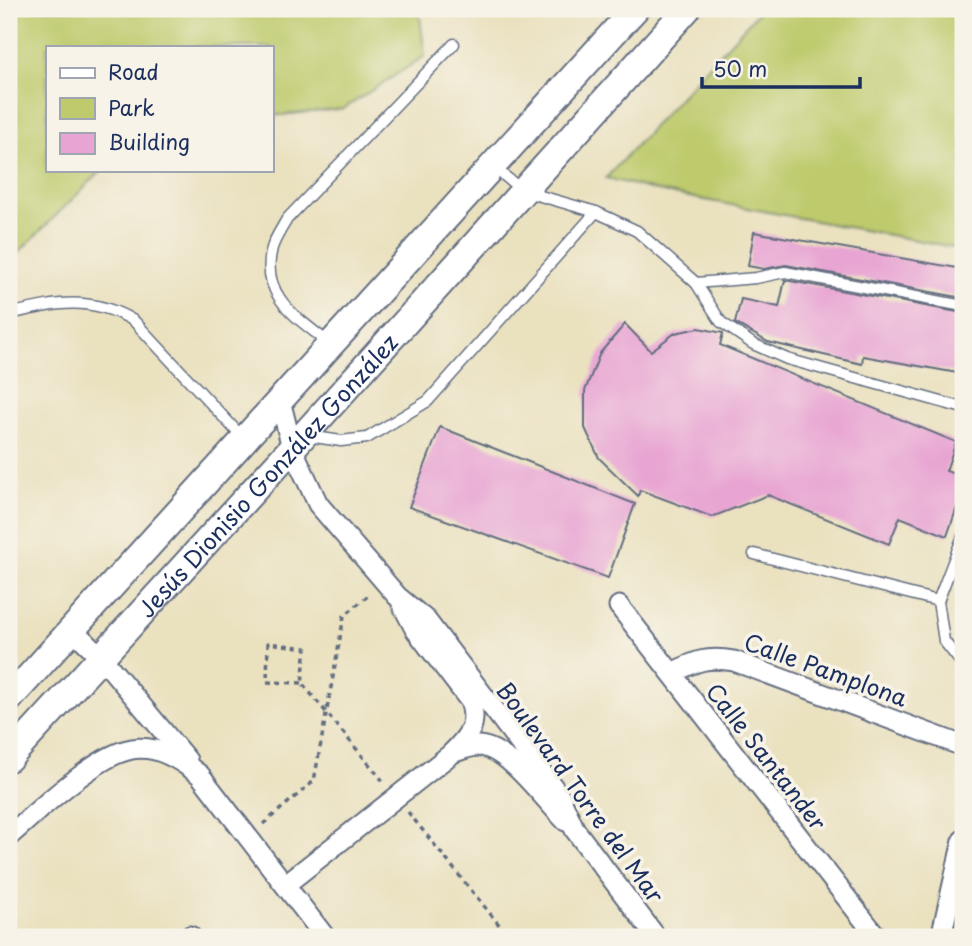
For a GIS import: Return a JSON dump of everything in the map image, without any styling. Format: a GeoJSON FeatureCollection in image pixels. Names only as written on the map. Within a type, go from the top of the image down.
{"type":"FeatureCollection","features":[{"type":"Feature","properties":{"kind":"main road","name":"Jesús Dionisio González González"},"geometry":{"type":"LineString","coordinates":[[9,699],[635,9]]}},
{"type":"Feature","properties":{"kind":"main road","name":"Jesús Dionisio González González"},"geometry":{"type":"LineString","coordinates":[[9,758],[298,442],[687,9]]}},
{"type":"Feature","properties":{"kind":"street","name":"Boulevard Torre del Mar"},"geometry":{"type":"LineString","coordinates":[[278,403],[298,442],[318,503],[391,589],[426,620],[559,794],[575,830],[656,937]]}},
{"type":"Feature","properties":{"kind":"street"},"geometry":{"type":"LineString","coordinates":[[286,884],[452,754],[472,729],[474,710],[470,701],[415,629],[391,589]]}},
{"type":"Feature","properties":{"kind":"street","name":"Calle Santander"},"geometry":{"type":"LineString","coordinates":[[619,606],[877,937]]}},
{"type":"Feature","properties":{"kind":"street"},"geometry":{"type":"LineString","coordinates":[[72,629],[101,657],[200,775],[325,937]]}},
{"type":"Feature","properties":{"kind":"street","name":"Calle Pamplona"},"geometry":{"type":"LineString","coordinates":[[672,673],[701,659],[734,661],[963,746]]}},
{"type":"Feature","properties":{"kind":"street"},"geometry":{"type":"LineString","coordinates":[[452,754],[472,746],[500,752],[575,830]]}},
{"type":"Feature","properties":{"kind":"street"},"geometry":{"type":"LineString","coordinates":[[9,836],[63,788],[116,752],[143,748],[159,751],[181,760],[200,775]]}},
{"type":"Feature","properties":{"kind":"street"},"geometry":{"type":"LineString","coordinates":[[938,935],[963,840]]}},
{"type":"Feature","properties":{"kind":"lane"},"geometry":{"type":"LineString","coordinates":[[330,344],[288,310],[276,295],[270,277],[272,248],[287,219],[454,44]]}},
{"type":"Feature","properties":{"kind":"lane"},"geometry":{"type":"LineString","coordinates":[[491,165],[523,191],[596,212],[637,231],[696,283],[721,322],[768,351],[963,408]]}},
{"type":"Feature","properties":{"kind":"lane"},"geometry":{"type":"LineString","coordinates":[[298,442],[368,438],[428,401],[596,212]]}},
{"type":"Feature","properties":{"kind":"lane"},"geometry":{"type":"LineString","coordinates":[[696,283],[756,278],[785,272],[963,306]]}},
{"type":"Feature","properties":{"kind":"lane"},"geometry":{"type":"LineString","coordinates":[[9,314],[66,303],[89,304],[116,310],[134,321],[244,438]]}},
{"type":"Feature","properties":{"kind":"lane"},"geometry":{"type":"LineString","coordinates":[[963,536],[938,601],[944,641],[963,665]]}},
{"type":"Feature","properties":{"kind":"lane"},"geometry":{"type":"LineString","coordinates":[[754,554],[938,601]]}},
{"type":"Feature","properties":{"kind":"path"},"geometry":{"type":"LineString","coordinates":[[248,837],[314,781],[344,616],[391,589]]}},
{"type":"Feature","properties":{"kind":"path"},"geometry":{"type":"LineString","coordinates":[[268,643],[306,648],[302,683],[267,682],[268,643]]}},
{"type":"Feature","properties":{"kind":"green space"},"geometry":{"type":"Polygon","coordinates":[[[9,9],[419,9],[425,56],[343,109],[273,116],[273,46],[46,46],[46,172],[100,172],[9,262],[9,9]]]}},
{"type":"Feature","properties":{"kind":"green space"},"geometry":{"type":"Polygon","coordinates":[[[761,9],[963,9],[963,249],[658,191],[606,178],[761,9]]]}},
{"type":"Feature","properties":{"kind":"building"},"geometry":{"type":"Polygon","coordinates":[[[754,232],[963,269],[963,298],[786,265],[764,269],[748,266],[754,232]]]}},
{"type":"Feature","properties":{"kind":"building"},"geometry":{"type":"Polygon","coordinates":[[[785,280],[963,313],[963,374],[863,356],[862,364],[768,342],[735,323],[741,299],[779,307],[785,280]]]}},
{"type":"Feature","properties":{"kind":"building"},"geometry":{"type":"Polygon","coordinates":[[[625,324],[651,351],[675,333],[699,328],[723,333],[720,345],[956,442],[946,471],[963,477],[963,490],[947,536],[900,517],[889,544],[768,495],[712,517],[640,490],[638,496],[599,458],[585,428],[585,391],[600,353],[625,324]]]}},
{"type":"Feature","properties":{"kind":"building"},"geometry":{"type":"Polygon","coordinates":[[[440,427],[635,504],[608,578],[409,507],[440,427]]]}}]}
